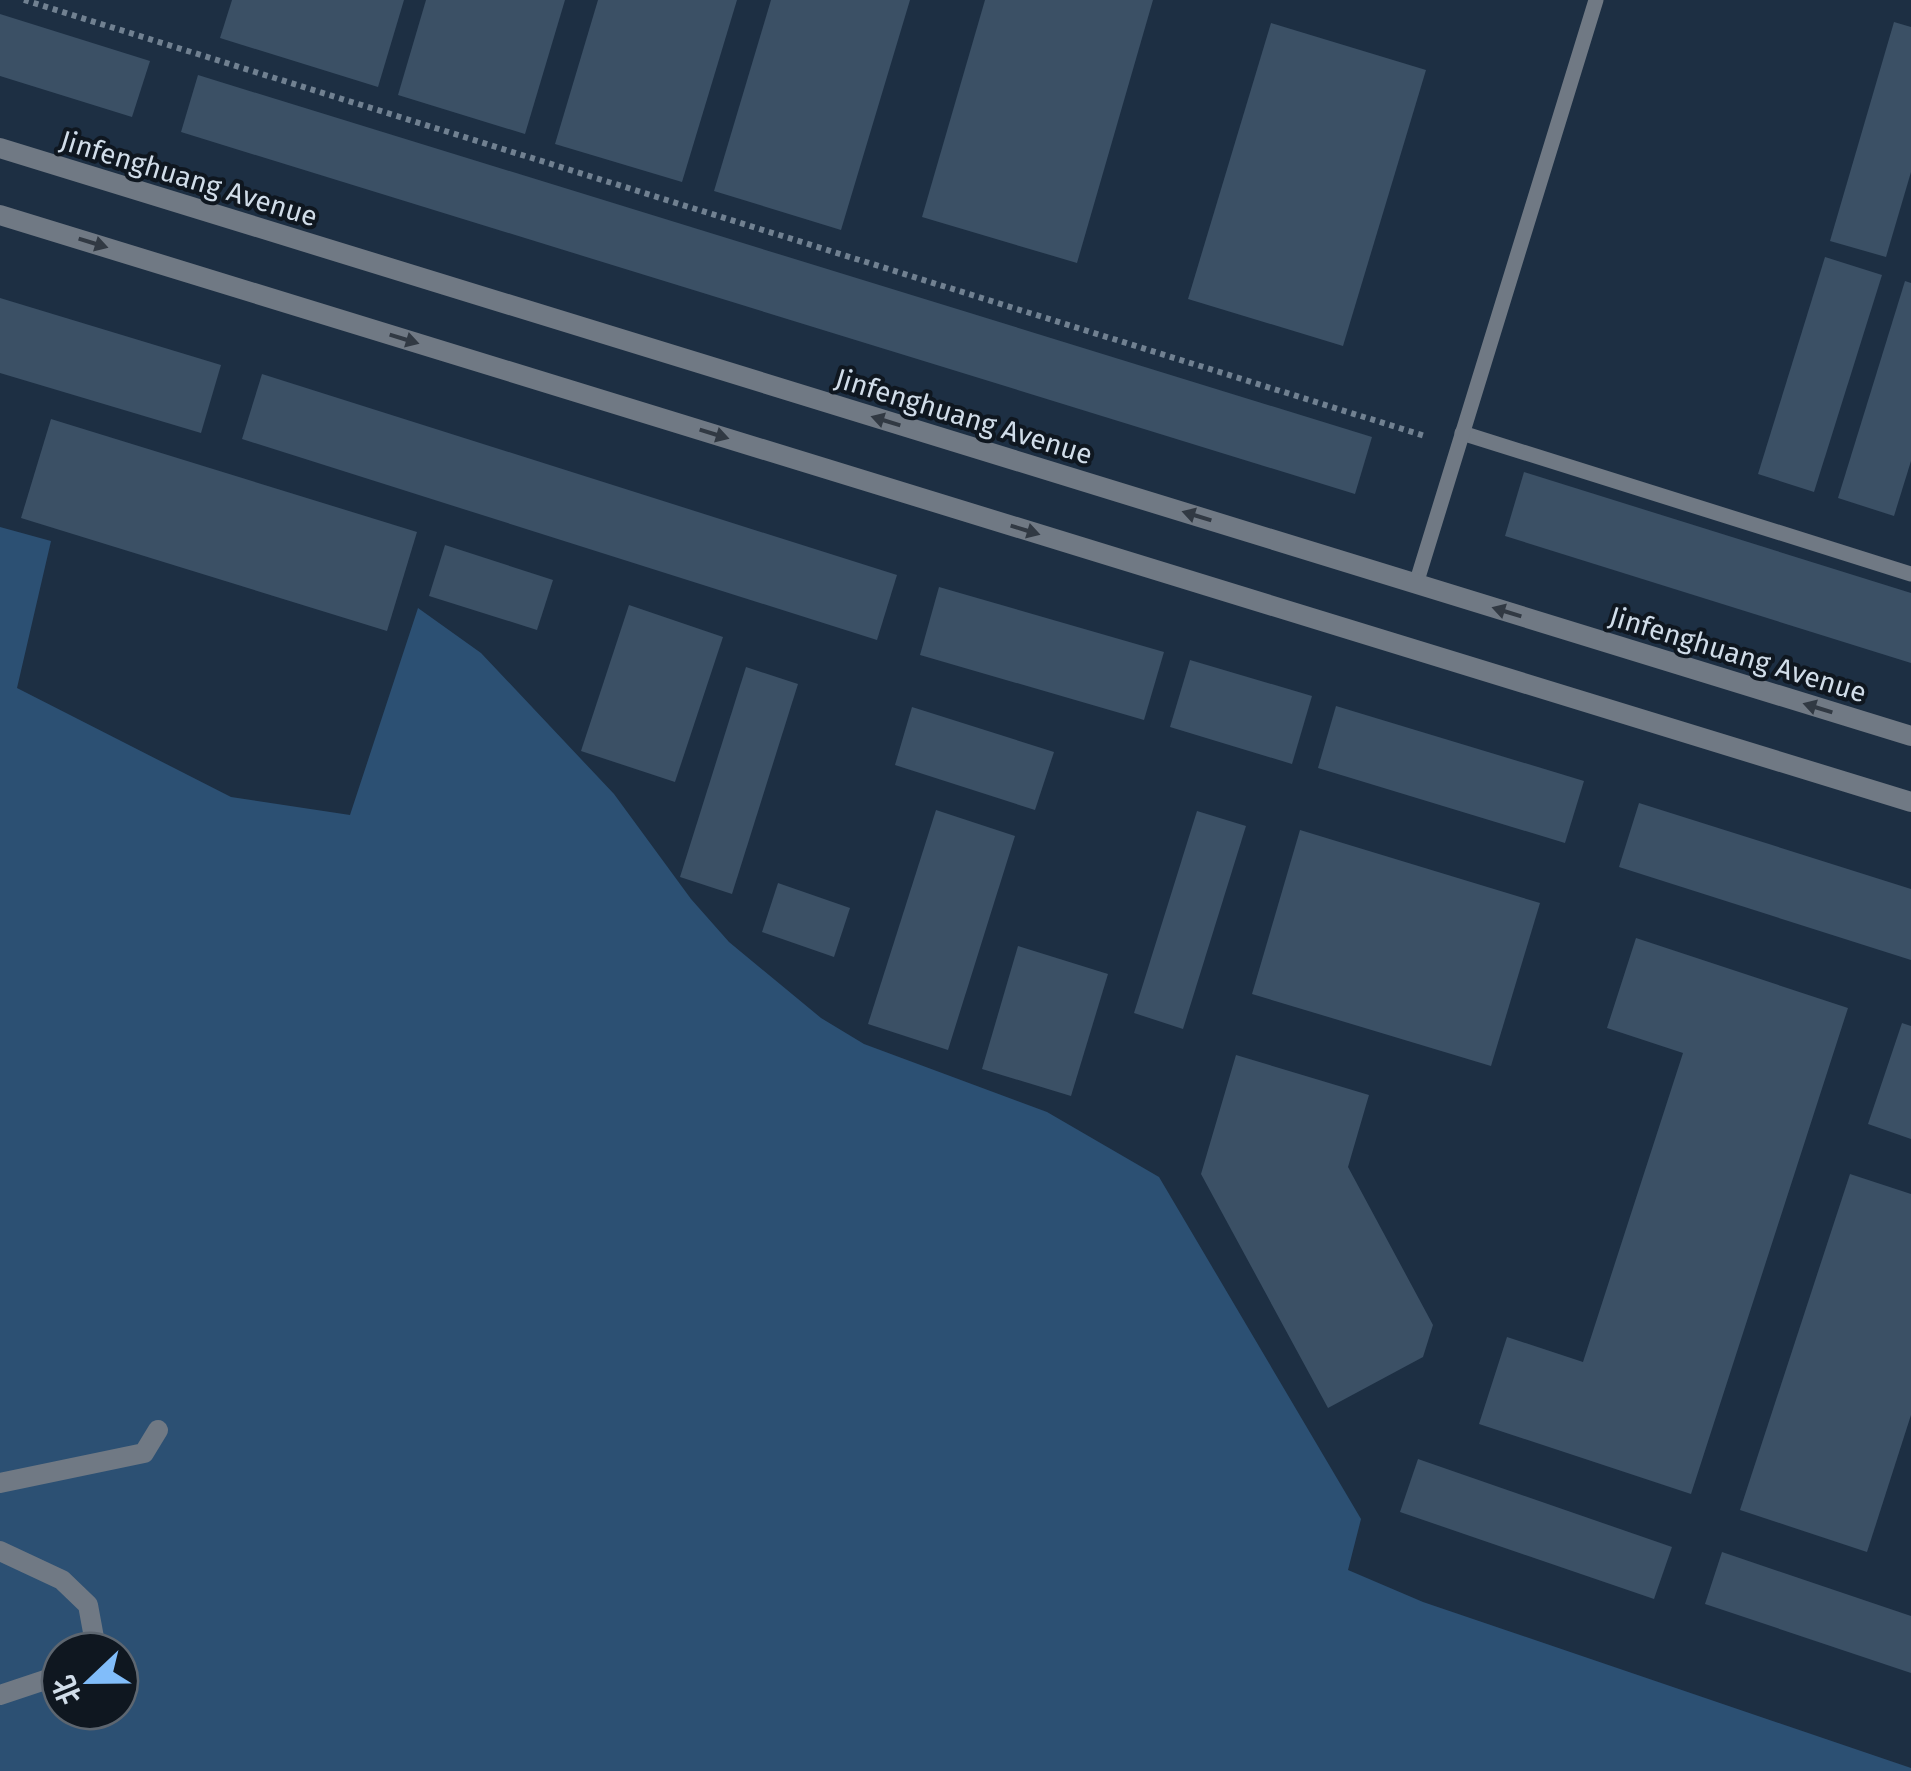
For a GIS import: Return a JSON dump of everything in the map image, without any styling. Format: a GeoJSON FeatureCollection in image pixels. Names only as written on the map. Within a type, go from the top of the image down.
{"type":"FeatureCollection","features":[{"type":"Feature","properties":{"kind":"street","name":"Jinfenghuang Avenue"},"geometry":{"type":"LineString","coordinates":[[0,148],[1911,736]]}},
{"type":"Feature","properties":{"kind":"street"},"geometry":{"type":"LineString","coordinates":[[0,215],[1911,802]]}},
{"type":"Feature","properties":{"kind":"street"},"geometry":{"type":"LineString","coordinates":[[0,1482],[144,1452],[158,1430]]}},
{"type":"Feature","properties":{"kind":"street"},"geometry":{"type":"LineString","coordinates":[[0,1551],[62,1580],[88,1605],[93,1631]]}},
{"type":"Feature","properties":{"kind":"street"},"geometry":{"type":"LineString","coordinates":[[0,1695],[40,1682]]}},
{"type":"Feature","properties":{"kind":"lane"},"geometry":{"type":"LineString","coordinates":[[1416,584],[1596,0]]}},
{"type":"Feature","properties":{"kind":"lane"},"geometry":{"type":"LineString","coordinates":[[1462,433],[1911,574]]}},
{"type":"Feature","properties":{"kind":"path"},"geometry":{"type":"LineString","coordinates":[[24,0],[1425,436]]}},
{"type":"Feature","properties":{"kind":"shaded area"},"geometry":{"type":"Polygon","coordinates":[[[0,527],[51,541],[17,688],[231,797],[350,815],[418,608],[481,653],[614,794],[691,899],[729,942],[821,1018],[864,1044],[1047,1112],[1159,1177],[1361,1519],[1348,1570],[1423,1602],[1911,1771],[0,1771],[0,527]]]}},
{"type":"Feature","properties":{"kind":"building"},"geometry":{"type":"Polygon","coordinates":[[[232,0],[404,0],[378,87],[220,38],[232,0]]]}},
{"type":"Feature","properties":{"kind":"building"},"geometry":{"type":"Polygon","coordinates":[[[426,0],[565,0],[525,134],[398,95],[426,0]]]}},
{"type":"Feature","properties":{"kind":"building"},"geometry":{"type":"Polygon","coordinates":[[[598,0],[737,0],[682,182],[555,144],[598,0]]]}},
{"type":"Feature","properties":{"kind":"building"},"geometry":{"type":"Polygon","coordinates":[[[771,0],[910,0],[841,230],[714,191],[771,0]]]}},
{"type":"Feature","properties":{"kind":"building"},"geometry":{"type":"Polygon","coordinates":[[[985,0],[1153,0],[1077,263],[922,217],[985,0]]]}},
{"type":"Feature","properties":{"kind":"building"},"geometry":{"type":"Polygon","coordinates":[[[0,14],[150,61],[132,117],[0,76],[0,14]]]}},
{"type":"Feature","properties":{"kind":"building"},"geometry":{"type":"Polygon","coordinates":[[[1894,22],[1911,27],[1911,172],[1886,257],[1830,241],[1894,22]]]}},
{"type":"Feature","properties":{"kind":"building"},"geometry":{"type":"Polygon","coordinates":[[[1271,23],[1426,70],[1343,346],[1188,299],[1271,23]]]}},
{"type":"Feature","properties":{"kind":"building"},"geometry":{"type":"Polygon","coordinates":[[[198,75],[1372,437],[1355,494],[181,132],[198,75]]]}},
{"type":"Feature","properties":{"kind":"building"},"geometry":{"type":"Polygon","coordinates":[[[1825,257],[1882,275],[1814,492],[1758,474],[1825,257]]]}},
{"type":"Feature","properties":{"kind":"building"},"geometry":{"type":"Polygon","coordinates":[[[1905,281],[1911,283],[1911,461],[1894,516],[1838,498],[1905,281]]]}},
{"type":"Feature","properties":{"kind":"building"},"geometry":{"type":"Polygon","coordinates":[[[0,298],[221,365],[201,433],[0,373],[0,298]]]}},
{"type":"Feature","properties":{"kind":"building"},"geometry":{"type":"Polygon","coordinates":[[[262,374],[897,575],[877,640],[242,439],[262,374]]]}},
{"type":"Feature","properties":{"kind":"building"},"geometry":{"type":"Polygon","coordinates":[[[51,419],[417,532],[387,631],[21,518],[51,419]]]}},
{"type":"Feature","properties":{"kind":"building"},"geometry":{"type":"Polygon","coordinates":[[[1524,472],[1911,593],[1911,663],[1505,536],[1524,472]]]}},
{"type":"Feature","properties":{"kind":"building"},"geometry":{"type":"Polygon","coordinates":[[[445,545],[553,580],[537,630],[429,596],[445,545]]]}},
{"type":"Feature","properties":{"kind":"building"},"geometry":{"type":"Polygon","coordinates":[[[939,587],[1164,652],[1144,720],[920,655],[939,587]]]}},
{"type":"Feature","properties":{"kind":"building"},"geometry":{"type":"Polygon","coordinates":[[[629,605],[723,637],[675,782],[581,751],[629,605]]]}},
{"type":"Feature","properties":{"kind":"building"},"geometry":{"type":"Polygon","coordinates":[[[1190,660],[1312,696],[1292,764],[1170,727],[1190,660]]]}},
{"type":"Feature","properties":{"kind":"building"},"geometry":{"type":"Polygon","coordinates":[[[746,667],[798,684],[732,894],[680,877],[746,667]]]}},
{"type":"Feature","properties":{"kind":"building"},"geometry":{"type":"Polygon","coordinates":[[[1336,706],[1584,781],[1565,843],[1318,768],[1336,706]]]}},
{"type":"Feature","properties":{"kind":"building"},"geometry":{"type":"Polygon","coordinates":[[[912,707],[1054,752],[1035,810],[895,765],[912,707]]]}},
{"type":"Feature","properties":{"kind":"building"},"geometry":{"type":"Polygon","coordinates":[[[1639,803],[1911,889],[1911,960],[1619,867],[1639,803]]]}},
{"type":"Feature","properties":{"kind":"building"},"geometry":{"type":"Polygon","coordinates":[[[936,810],[1015,836],[948,1050],[868,1024],[936,810]]]}},
{"type":"Feature","properties":{"kind":"building"},"geometry":{"type":"Polygon","coordinates":[[[1197,811],[1246,826],[1183,1029],[1134,1013],[1197,811]]]}},
{"type":"Feature","properties":{"kind":"building"},"geometry":{"type":"Polygon","coordinates":[[[1300,830],[1540,903],[1491,1066],[1252,994],[1300,830]]]}},
{"type":"Feature","properties":{"kind":"building"},"geometry":{"type":"Polygon","coordinates":[[[778,883],[850,908],[834,957],[762,932],[778,883]]]}},
{"type":"Feature","properties":{"kind":"building"},"geometry":{"type":"Polygon","coordinates":[[[1636,938],[1848,1008],[1691,1494],[1479,1424],[1507,1337],[1583,1362],[1683,1053],[1607,1028],[1636,938]]]}},
{"type":"Feature","properties":{"kind":"building"},"geometry":{"type":"Polygon","coordinates":[[[1018,946],[1108,974],[1071,1096],[982,1069],[1018,946]]]}},
{"type":"Feature","properties":{"kind":"building"},"geometry":{"type":"Polygon","coordinates":[[[1902,1023],[1911,1026],[1911,1139],[1868,1124],[1902,1023]]]}},
{"type":"Feature","properties":{"kind":"building"},"geometry":{"type":"Polygon","coordinates":[[[1236,1055],[1369,1095],[1348,1167],[1433,1325],[1423,1357],[1328,1408],[1201,1174],[1236,1055]]]}},
{"type":"Feature","properties":{"kind":"building"},"geometry":{"type":"Polygon","coordinates":[[[1850,1174],[1911,1194],[1911,1415],[1867,1552],[1740,1510],[1850,1174]]]}},
{"type":"Feature","properties":{"kind":"building"},"geometry":{"type":"Polygon","coordinates":[[[1418,1459],[1672,1547],[1654,1599],[1400,1512],[1418,1459]]]}},
{"type":"Feature","properties":{"kind":"building"},"geometry":{"type":"Polygon","coordinates":[[[1722,1552],[1911,1616],[1911,1673],[1705,1604],[1722,1552]]]}}]}
